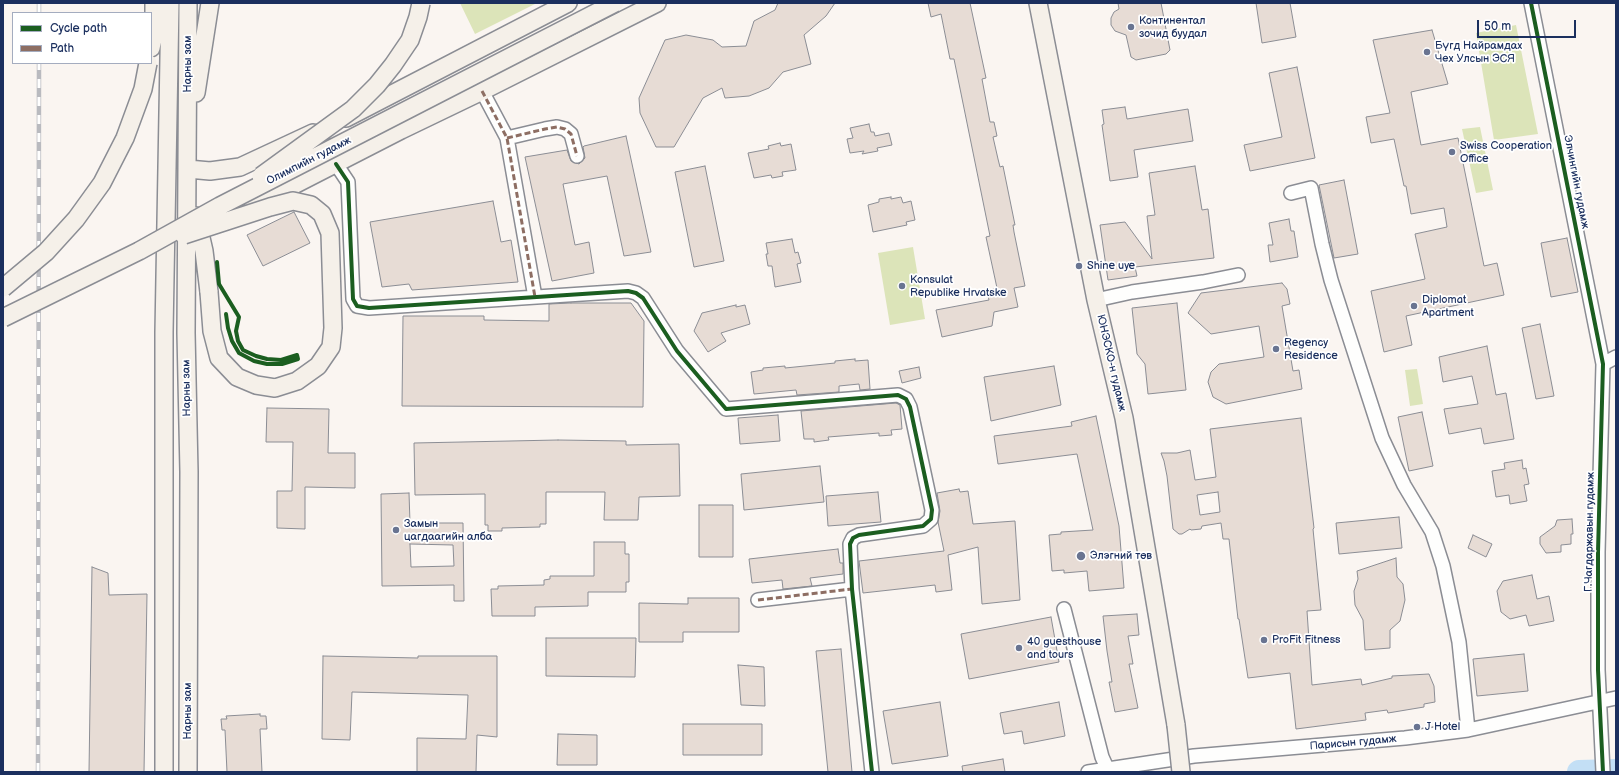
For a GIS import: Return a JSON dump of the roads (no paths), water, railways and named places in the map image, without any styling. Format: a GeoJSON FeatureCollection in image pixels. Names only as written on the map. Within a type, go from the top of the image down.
{"type":"FeatureCollection","features":[{"type":"Feature","properties":{"kind":"main road"},"geometry":{"type":"LineString","coordinates":[[152,43],[154,33],[154,3]]}},
{"type":"Feature","properties":{"kind":"main road","name":"Нарны зам"},"geometry":{"type":"LineString","coordinates":[[164,772],[164,332],[170,3]]}},
{"type":"Feature","properties":{"kind":"main road","name":"Нарны зам"},"geometry":{"type":"LineString","coordinates":[[188,3],[187,147],[193,238],[186,333],[188,413],[188,772]]}},
{"type":"Feature","properties":{"kind":"main road"},"geometry":{"type":"LineString","coordinates":[[187,147],[210,3]]}},
{"type":"Feature","properties":{"kind":"main road"},"geometry":{"type":"LineString","coordinates":[[220,206],[353,109],[377,85],[394,65],[410,40],[418,17],[420,3]]}},
{"type":"Feature","properties":{"kind":"main road"},"geometry":{"type":"LineString","coordinates":[[188,175],[240,167],[348,117],[568,3]]}},
{"type":"Feature","properties":{"kind":"main road","name":"Олимпийн гудамж"},"geometry":{"type":"LineString","coordinates":[[3,318],[139,251],[220,206],[615,3]]}},
{"type":"Feature","properties":{"kind":"main road"},"geometry":{"type":"LineString","coordinates":[[139,251],[183,235],[270,207],[293,201],[311,205],[322,214],[330,234],[333,328],[331,347],[318,366],[297,381],[276,388],[256,385],[237,377],[219,358],[212,331],[204,251],[193,238],[336,164],[401,130],[657,3]]}},
{"type":"Feature","properties":{"kind":"main road","name":"ЮНЭСКО-н гудамж"},"geometry":{"type":"LineString","coordinates":[[1038,3],[1096,300],[1124,418],[1176,725],[1181,772]]}},
{"type":"Feature","properties":{"kind":"main road"},"geometry":{"type":"LineString","coordinates":[[3,288],[46,252],[76,219],[102,182],[125,138],[143,89],[148,64]]}},
{"type":"Feature","properties":{"kind":"main road"},"geometry":{"type":"LineString","coordinates":[[384,98],[384,122],[388,128],[401,130]]}},
{"type":"Feature","properties":{"kind":"main road"},"geometry":{"type":"LineString","coordinates":[[348,117],[363,121],[369,130],[369,136],[364,149]]}},
{"type":"Feature","properties":{"kind":"main road"},"geometry":{"type":"LineString","coordinates":[[164,332],[186,333]]}},
{"type":"Feature","properties":{"kind":"main road"},"geometry":{"type":"LineString","coordinates":[[164,645],[175,651],[182,648],[189,641]]}},
{"type":"Feature","properties":{"kind":"main road"},"geometry":{"type":"LineString","coordinates":[[164,669],[176,662],[181,663],[188,670]]}},
{"type":"Feature","properties":{"kind":"street","name":"Элчингийн гудамж"},"geometry":{"type":"LineString","coordinates":[[1531,3],[1603,364]]}},
{"type":"Feature","properties":{"kind":"street"},"geometry":{"type":"LineString","coordinates":[[482,91],[507,138],[535,297]]}},
{"type":"Feature","properties":{"kind":"street"},"geometry":{"type":"LineString","coordinates":[[507,138],[557,127],[565,129],[571,134],[577,156]]}},
{"type":"Feature","properties":{"kind":"street"},"geometry":{"type":"LineString","coordinates":[[336,164],[348,182],[353,299],[357,306],[368,308],[628,291],[636,293],[643,298],[677,351],[726,409],[898,395],[906,399],[910,407],[932,510],[931,519],[923,526],[859,535],[853,538],[850,544],[852,589],[872,772]]}},
{"type":"Feature","properties":{"kind":"street"},"geometry":{"type":"LineString","coordinates":[[1291,193],[1311,188],[1331,280],[1382,438],[1404,485],[1432,532],[1443,566],[1458,642],[1468,730]]}},
{"type":"Feature","properties":{"kind":"street"},"geometry":{"type":"LineString","coordinates":[[1096,300],[1132,292],[1202,282],[1238,275]]}},
{"type":"Feature","properties":{"kind":"street"},"geometry":{"type":"LineString","coordinates":[[1603,364],[1616,357]]}},
{"type":"Feature","properties":{"kind":"street","name":"Г.Чагдаржавын гудамж"},"geometry":{"type":"LineString","coordinates":[[1603,364],[1598,552],[1598,670],[1601,701],[1603,772]]}},
{"type":"Feature","properties":{"kind":"street"},"geometry":{"type":"LineString","coordinates":[[758,600],[852,589]]}},
{"type":"Feature","properties":{"kind":"street"},"geometry":{"type":"LineString","coordinates":[[1064,609],[1102,757],[1107,768]]}},
{"type":"Feature","properties":{"kind":"street","name":"Парисын гудамж"},"geometry":{"type":"LineString","coordinates":[[1088,772],[1194,756],[1405,738],[1468,730],[1616,698]]}},
{"type":"Feature","properties":{"kind":"waterway"},"geometry":{"type":"LineString","coordinates":[[1579,772],[1616,771]]}},
{"type":"Feature","properties":{"kind":"railway"},"geometry":{"type":"LineString","coordinates":[[39,3],[39,12]]}},
{"type":"Feature","properties":{"kind":"railway"},"geometry":{"type":"LineString","coordinates":[[38,772],[39,64]]}},
{"type":"Feature","properties":{"kind":"place","name":"Континентал зочид буудал"},"geometry":{"type":"Point","coordinates":[1131,27]}},
{"type":"Feature","properties":{"kind":"place","name":"Бүгд Найрамдах Чех Улсын ЭСЯ"},"geometry":{"type":"Point","coordinates":[1427,52]}},
{"type":"Feature","properties":{"kind":"place","name":"Swiss Cooperation Office"},"geometry":{"type":"Point","coordinates":[1452,152]}},
{"type":"Feature","properties":{"kind":"place","name":"Shine uye"},"geometry":{"type":"Point","coordinates":[1079,266]}},
{"type":"Feature","properties":{"kind":"place","name":"Konsulat Republike Hrvatske"},"geometry":{"type":"Point","coordinates":[902,286]}},
{"type":"Feature","properties":{"kind":"place","name":"Diplomat Apartment"},"geometry":{"type":"Point","coordinates":[1414,306]}},
{"type":"Feature","properties":{"kind":"place","name":"Regency Residence"},"geometry":{"type":"Point","coordinates":[1276,349]}},
{"type":"Feature","properties":{"kind":"place","name":"Замын цагдаагийн алба"},"geometry":{"type":"Point","coordinates":[396,530]}},
{"type":"Feature","properties":{"kind":"place","name":"Элэгний төв"},"geometry":{"type":"Point","coordinates":[1081,556]}},
{"type":"Feature","properties":{"kind":"place","name":"ProFit Fitness"},"geometry":{"type":"Point","coordinates":[1264,640]}},
{"type":"Feature","properties":{"kind":"place","name":"40 guesthouse and tours"},"geometry":{"type":"Point","coordinates":[1019,648]}},
{"type":"Feature","properties":{"kind":"place","name":"J Hotel"},"geometry":{"type":"Point","coordinates":[1417,727]}}]}
